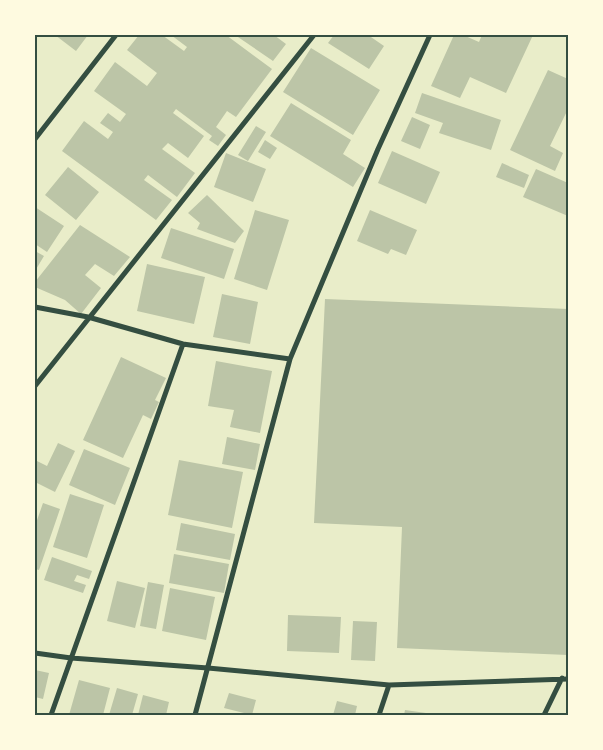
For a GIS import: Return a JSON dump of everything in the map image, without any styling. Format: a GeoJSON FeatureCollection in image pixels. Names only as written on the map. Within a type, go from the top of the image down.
{"type":"FeatureCollection","features":[{"type":"Feature","properties":{"kind":"street"},"geometry":{"type":"LineString","coordinates":[[35,139],[116,35]]}},
{"type":"Feature","properties":{"kind":"street"},"geometry":{"type":"LineString","coordinates":[[35,386],[314,35]]}},
{"type":"Feature","properties":{"kind":"street"},"geometry":{"type":"LineString","coordinates":[[195,715],[290,359],[378,149],[430,35]]}},
{"type":"Feature","properties":{"kind":"street"},"geometry":{"type":"LineString","coordinates":[[35,307],[88,317],[183,344],[290,359]]}},
{"type":"Feature","properties":{"kind":"street"},"geometry":{"type":"LineString","coordinates":[[51,715],[183,344]]}},
{"type":"Feature","properties":{"kind":"street"},"geometry":{"type":"LineString","coordinates":[[35,653],[71,658],[208,668],[389,685],[565,679]]}},
{"type":"Feature","properties":{"kind":"street"},"geometry":{"type":"LineString","coordinates":[[544,715],[565,679]]}},
{"type":"Feature","properties":{"kind":"street"},"geometry":{"type":"LineString","coordinates":[[379,715],[389,685]]}},
{"type":"Feature","properties":{"kind":"building"},"geometry":{"type":"Polygon","coordinates":[[[55,35],[88,35],[76,51],[55,35]]]}},
{"type":"Feature","properties":{"kind":"building"},"geometry":{"type":"Polygon","coordinates":[[[139,35],[162,35],[184,51],[187,47],[171,35],[226,35],[272,69],[236,117],[227,111],[216,127],[226,135],[218,146],[209,140],[212,136],[176,109],[173,113],[204,136],[188,158],[168,143],[162,149],[195,173],[177,197],[148,175],[144,180],[172,200],[156,220],[62,151],[84,121],[108,139],[113,132],[100,123],[108,113],[120,122],[126,114],[94,91],[115,62],[147,86],[157,73],[127,50],[139,35]]]}},
{"type":"Feature","properties":{"kind":"building"},"geometry":{"type":"Polygon","coordinates":[[[235,35],[274,35],[286,44],[273,61],[235,35]]]}},
{"type":"Feature","properties":{"kind":"building"},"geometry":{"type":"Polygon","coordinates":[[[334,35],[368,35],[384,46],[369,69],[328,43],[334,35]]]}},
{"type":"Feature","properties":{"kind":"building"},"geometry":{"type":"Polygon","coordinates":[[[454,35],[463,35],[479,42],[482,35],[533,35],[506,93],[470,77],[460,98],[431,86],[454,35]]]}},
{"type":"Feature","properties":{"kind":"building"},"geometry":{"type":"Polygon","coordinates":[[[311,48],[380,90],[353,135],[283,92],[311,48]]]}},
{"type":"Feature","properties":{"kind":"building"},"geometry":{"type":"Polygon","coordinates":[[[548,70],[568,79],[568,109],[550,146],[563,153],[555,171],[510,150],[548,70]]]}},
{"type":"Feature","properties":{"kind":"building"},"geometry":{"type":"Polygon","coordinates":[[[422,93],[501,120],[491,150],[439,133],[443,123],[415,113],[422,93]]]}},
{"type":"Feature","properties":{"kind":"building"},"geometry":{"type":"Polygon","coordinates":[[[291,103],[351,140],[343,154],[365,168],[353,187],[270,136],[291,103]]]}},
{"type":"Feature","properties":{"kind":"building"},"geometry":{"type":"Polygon","coordinates":[[[412,117],[430,125],[420,149],[401,141],[412,117]]]}},
{"type":"Feature","properties":{"kind":"building"},"geometry":{"type":"Polygon","coordinates":[[[256,126],[266,132],[248,161],[238,155],[256,126]]]}},
{"type":"Feature","properties":{"kind":"building"},"geometry":{"type":"Polygon","coordinates":[[[265,140],[277,148],[270,159],[258,152],[265,140]]]}},
{"type":"Feature","properties":{"kind":"building"},"geometry":{"type":"Polygon","coordinates":[[[392,151],[440,172],[426,204],[378,183],[392,151]]]}},
{"type":"Feature","properties":{"kind":"building"},"geometry":{"type":"Polygon","coordinates":[[[226,153],[266,169],[253,202],[214,187],[226,153]]]}},
{"type":"Feature","properties":{"kind":"building"},"geometry":{"type":"Polygon","coordinates":[[[502,163],[529,175],[524,188],[496,177],[502,163]]]}},
{"type":"Feature","properties":{"kind":"building"},"geometry":{"type":"Polygon","coordinates":[[[68,167],[99,192],[76,220],[45,195],[68,167]]]}},
{"type":"Feature","properties":{"kind":"building"},"geometry":{"type":"Polygon","coordinates":[[[536,169],[568,183],[568,216],[523,197],[536,169]]]}},
{"type":"Feature","properties":{"kind":"building"},"geometry":{"type":"Polygon","coordinates":[[[207,195],[244,231],[235,243],[197,229],[200,223],[188,213],[207,195]]]}},
{"type":"Feature","properties":{"kind":"building"},"geometry":{"type":"Polygon","coordinates":[[[35,207],[64,226],[47,252],[35,244],[35,207]]]}},
{"type":"Feature","properties":{"kind":"building"},"geometry":{"type":"Polygon","coordinates":[[[255,210],[289,220],[267,290],[234,279],[255,210]]]}},
{"type":"Feature","properties":{"kind":"building"},"geometry":{"type":"Polygon","coordinates":[[[370,210],[417,230],[406,255],[391,249],[388,254],[357,241],[370,210]]]}},
{"type":"Feature","properties":{"kind":"building"},"geometry":{"type":"Polygon","coordinates":[[[80,225],[130,257],[114,276],[95,264],[85,275],[101,288],[81,314],[65,300],[35,287],[35,282],[80,225]]]}},
{"type":"Feature","properties":{"kind":"building"},"geometry":{"type":"Polygon","coordinates":[[[171,228],[234,249],[224,279],[161,258],[171,228]]]}},
{"type":"Feature","properties":{"kind":"building"},"geometry":{"type":"Polygon","coordinates":[[[35,251],[44,256],[35,271],[35,251]]]}},
{"type":"Feature","properties":{"kind":"building"},"geometry":{"type":"Polygon","coordinates":[[[147,264],[205,277],[194,324],[137,311],[147,264]]]}},
{"type":"Feature","properties":{"kind":"building"},"geometry":{"type":"Polygon","coordinates":[[[222,294],[258,302],[250,344],[213,337],[222,294]]]}},
{"type":"Feature","properties":{"kind":"building"},"geometry":{"type":"Polygon","coordinates":[[[325,299],[568,309],[568,655],[397,648],[402,527],[314,523],[325,299]]]}},
{"type":"Feature","properties":{"kind":"building"},"geometry":{"type":"Polygon","coordinates":[[[121,357],[166,378],[155,400],[159,402],[151,419],[143,415],[123,458],[83,440],[121,357]]]}},
{"type":"Feature","properties":{"kind":"building"},"geometry":{"type":"Polygon","coordinates":[[[216,361],[272,371],[260,433],[230,427],[234,410],[208,406],[216,361]]]}},
{"type":"Feature","properties":{"kind":"building"},"geometry":{"type":"Polygon","coordinates":[[[227,437],[260,444],[255,470],[222,464],[227,437]]]}},
{"type":"Feature","properties":{"kind":"building"},"geometry":{"type":"Polygon","coordinates":[[[58,443],[75,451],[55,492],[35,482],[35,460],[47,466],[58,443]]]}},
{"type":"Feature","properties":{"kind":"building"},"geometry":{"type":"Polygon","coordinates":[[[84,449],[130,468],[115,505],[69,485],[84,449]]]}},
{"type":"Feature","properties":{"kind":"building"},"geometry":{"type":"Polygon","coordinates":[[[179,460],[243,472],[232,528],[168,515],[179,460]]]}},
{"type":"Feature","properties":{"kind":"building"},"geometry":{"type":"Polygon","coordinates":[[[70,494],[104,505],[87,558],[53,547],[70,494]]]}},
{"type":"Feature","properties":{"kind":"building"},"geometry":{"type":"Polygon","coordinates":[[[43,503],[60,509],[39,570],[35,569],[35,526],[43,503]]]}},
{"type":"Feature","properties":{"kind":"building"},"geometry":{"type":"Polygon","coordinates":[[[181,523],[235,534],[230,560],[176,550],[181,523]]]}},
{"type":"Feature","properties":{"kind":"building"},"geometry":{"type":"Polygon","coordinates":[[[174,554],[229,564],[224,593],[169,583],[174,554]]]}},
{"type":"Feature","properties":{"kind":"building"},"geometry":{"type":"Polygon","coordinates":[[[52,557],[92,571],[89,579],[77,575],[74,581],[86,585],[83,593],[44,580],[52,557]]]}},
{"type":"Feature","properties":{"kind":"building"},"geometry":{"type":"Polygon","coordinates":[[[117,581],[145,588],[135,628],[107,621],[117,581]]]}},
{"type":"Feature","properties":{"kind":"building"},"geometry":{"type":"Polygon","coordinates":[[[148,582],[164,585],[156,629],[140,626],[148,582]]]}},
{"type":"Feature","properties":{"kind":"building"},"geometry":{"type":"Polygon","coordinates":[[[170,588],[215,597],[206,640],[162,631],[170,588]]]}},
{"type":"Feature","properties":{"kind":"building"},"geometry":{"type":"Polygon","coordinates":[[[288,615],[341,617],[339,653],[287,651],[288,615]]]}},
{"type":"Feature","properties":{"kind":"building"},"geometry":{"type":"Polygon","coordinates":[[[353,621],[377,622],[375,661],[351,660],[353,621]]]}},
{"type":"Feature","properties":{"kind":"building"},"geometry":{"type":"Polygon","coordinates":[[[35,670],[49,673],[43,699],[35,697],[35,670]]]}},
{"type":"Feature","properties":{"kind":"building"},"geometry":{"type":"Polygon","coordinates":[[[79,680],[110,688],[103,715],[69,715],[79,680]]]}},
{"type":"Feature","properties":{"kind":"building"},"geometry":{"type":"Polygon","coordinates":[[[117,688],[138,694],[132,715],[109,715],[117,688]]]}},
{"type":"Feature","properties":{"kind":"building"},"geometry":{"type":"Polygon","coordinates":[[[229,693],[256,700],[252,715],[224,708],[229,693]]]}},
{"type":"Feature","properties":{"kind":"building"},"geometry":{"type":"Polygon","coordinates":[[[143,695],[169,702],[166,715],[138,715],[143,695]]]}},
{"type":"Feature","properties":{"kind":"building"},"geometry":{"type":"Polygon","coordinates":[[[337,701],[357,706],[355,715],[333,715],[337,701]]]}},
{"type":"Feature","properties":{"kind":"building"},"geometry":{"type":"Polygon","coordinates":[[[405,710],[433,714],[433,715],[404,715],[405,710]]]}}]}
